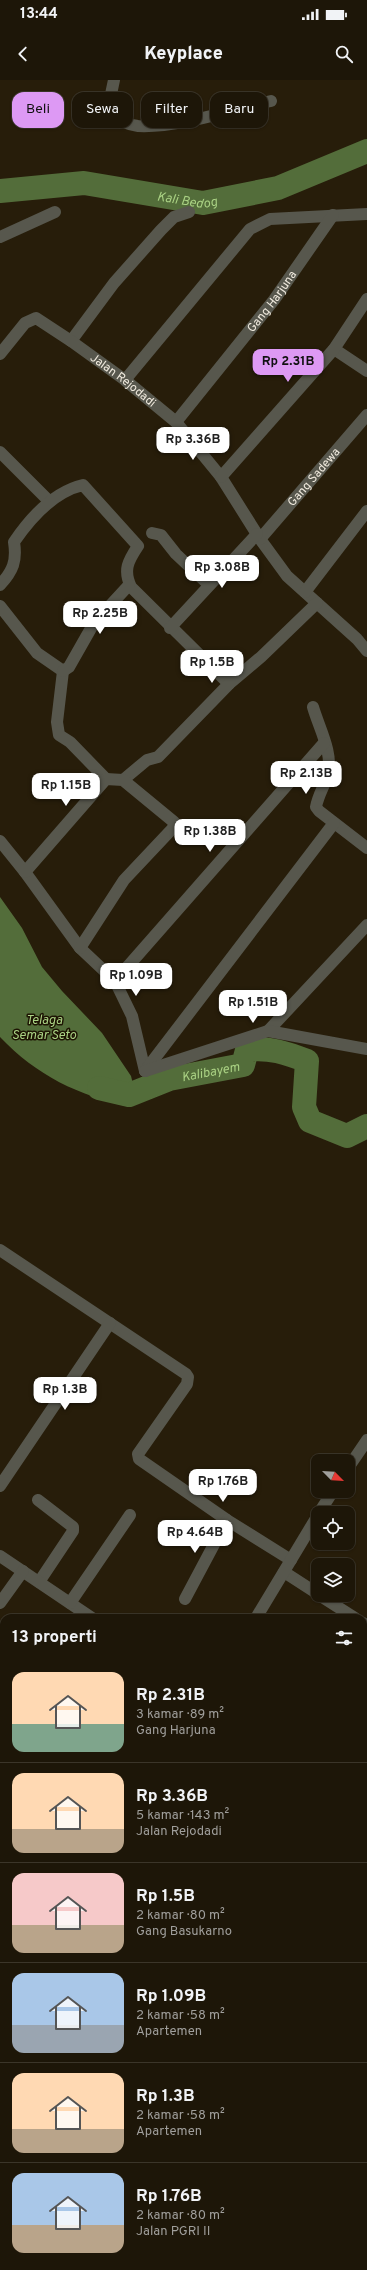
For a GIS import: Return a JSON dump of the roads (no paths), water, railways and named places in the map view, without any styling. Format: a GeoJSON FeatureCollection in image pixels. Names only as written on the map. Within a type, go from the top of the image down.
{"type":"FeatureCollection","features":[{"type":"Feature","properties":{"kind":"street"},"geometry":{"type":"LineString","coordinates":[[114,80],[110,99],[113,115],[127,123],[137,126],[179,122],[271,102]]}},
{"type":"Feature","properties":{"kind":"street"},"geometry":{"type":"LineString","coordinates":[[0,237],[55,212]]}},
{"type":"Feature","properties":{"kind":"street"},"geometry":{"type":"LineString","coordinates":[[71,341],[114,283],[165,225],[174,217],[189,212]]}},
{"type":"Feature","properties":{"kind":"street"},"geometry":{"type":"LineString","coordinates":[[125,380],[250,229],[270,219],[367,214]]}},
{"type":"Feature","properties":{"kind":"street","name":"Gang Harjuna"},"geometry":{"type":"LineString","coordinates":[[176,422],[274,300],[333,215]]}},
{"type":"Feature","properties":{"kind":"street"},"geometry":{"type":"LineString","coordinates":[[221,478],[334,349],[367,299]]}},
{"type":"Feature","properties":{"kind":"street","name":"Jalan Rejodadi"},"geometry":{"type":"LineString","coordinates":[[0,354],[30,319],[36,318],[42,320],[125,380],[176,422],[221,478],[258,537],[287,576],[317,603],[362,639],[367,651]]}},
{"type":"Feature","properties":{"kind":"street"},"geometry":{"type":"LineString","coordinates":[[334,349],[367,371]]}},
{"type":"Feature","properties":{"kind":"street","name":"Gang Sadewa"},"geometry":{"type":"LineString","coordinates":[[170,628],[209,585],[258,537],[367,415]]}},
{"type":"Feature","properties":{"kind":"street"},"geometry":{"type":"LineString","coordinates":[[0,452],[49,501]]}},
{"type":"Feature","properties":{"kind":"street"},"geometry":{"type":"LineString","coordinates":[[0,585],[10,574],[14,566],[16,557],[14,542],[49,501],[75,487],[83,485],[138,546],[130,558],[127,568],[126,577],[129,585],[170,628],[229,684]]}},
{"type":"Feature","properties":{"kind":"street"},"geometry":{"type":"LineString","coordinates":[[304,592],[367,511]]}},
{"type":"Feature","properties":{"kind":"street"},"geometry":{"type":"LineString","coordinates":[[152,533],[161,535],[176,554],[209,585]]}},
{"type":"Feature","properties":{"kind":"street"},"geometry":{"type":"LineString","coordinates":[[63,670],[69,667],[94,623],[129,585]]}},
{"type":"Feature","properties":{"kind":"street"},"geometry":{"type":"LineString","coordinates":[[123,780],[147,760],[158,757],[229,684],[261,657],[317,603]]}},
{"type":"Feature","properties":{"kind":"street"},"geometry":{"type":"LineString","coordinates":[[0,606],[37,653],[63,670]]}},
{"type":"Feature","properties":{"kind":"street"},"geometry":{"type":"LineString","coordinates":[[63,670],[57,722],[59,735],[70,742],[106,779],[123,780],[174,822],[173,828],[124,880],[80,948]]}},
{"type":"Feature","properties":{"kind":"street"},"geometry":{"type":"LineString","coordinates":[[313,707],[329,763],[328,775],[316,807],[334,824],[367,848]]}},
{"type":"Feature","properties":{"kind":"street"},"geometry":{"type":"LineString","coordinates":[[115,981],[324,743]]}},
{"type":"Feature","properties":{"kind":"street"},"geometry":{"type":"LineString","coordinates":[[25,872],[106,779]]}},
{"type":"Feature","properties":{"kind":"street"},"geometry":{"type":"LineString","coordinates":[[145,1071],[334,824]]}},
{"type":"Feature","properties":{"kind":"street"},"geometry":{"type":"LineString","coordinates":[[0,841],[25,872],[80,948],[115,981],[132,1016],[145,1071]]}},
{"type":"Feature","properties":{"kind":"street"},"geometry":{"type":"LineString","coordinates":[[268,1031],[367,926]]}},
{"type":"Feature","properties":{"kind":"street"},"geometry":{"type":"LineString","coordinates":[[145,1071],[268,1031],[367,1049]]}},
{"type":"Feature","properties":{"kind":"street"},"geometry":{"type":"LineString","coordinates":[[0,1250],[188,1377],[187,1384],[138,1454],[139,1459],[227,1520],[291,1560]]}},
{"type":"Feature","properties":{"kind":"street"},"geometry":{"type":"LineString","coordinates":[[0,1486],[110,1323]]}},
{"type":"Feature","properties":{"kind":"street"},"geometry":{"type":"LineString","coordinates":[[355,1458],[367,1440]]}},
{"type":"Feature","properties":{"kind":"street"},"geometry":{"type":"LineString","coordinates":[[38,1500],[73,1527],[73,1531],[39,1582]]}},
{"type":"Feature","properties":{"kind":"street"},"geometry":{"type":"LineString","coordinates":[[70,1603],[130,1515]]}},
{"type":"Feature","properties":{"kind":"street"},"geometry":{"type":"LineString","coordinates":[[185,1599],[227,1520]]}},
{"type":"Feature","properties":{"kind":"street"},"geometry":{"type":"LineString","coordinates":[[258,1614],[311,1527]]}},
{"type":"Feature","properties":{"kind":"street"},"geometry":{"type":"LineString","coordinates":[[0,1556],[86,1614]]}},
{"type":"Feature","properties":{"kind":"street"},"geometry":{"type":"LineString","coordinates":[[0,1603],[23,1571]]}},
{"type":"Feature","properties":{"kind":"street"},"geometry":{"type":"LineString","coordinates":[[284,1572],[311,1590]]}},
{"type":"Feature","properties":{"kind":"street"},"geometry":{"type":"LineString","coordinates":[[329,1602],[349,1614]]}},
{"type":"Feature","properties":{"kind":"water","name":"Telaga Semar Seto"},"geometry":{"type":"Polygon","coordinates":[[[0,897],[22,928],[42,967],[62,991],[102,1033],[131,1076],[133,1084],[130,1107],[93,1096],[59,1082],[29,1063],[0,1037],[0,897]]]}},
{"type":"Feature","properties":{"kind":"waterway","name":"Kali Bedog"},"geometry":{"type":"LineString","coordinates":[[0,191],[84,183],[203,203],[278,188],[367,151]]}},
{"type":"Feature","properties":{"kind":"waterway","name":"Kalibayem"},"geometry":{"type":"LineString","coordinates":[[99,1088],[129,1095],[169,1079],[243,1065],[247,1050],[263,1049],[285,1053],[307,1061],[304,1107],[310,1121],[347,1136],[367,1126]]}}]}
